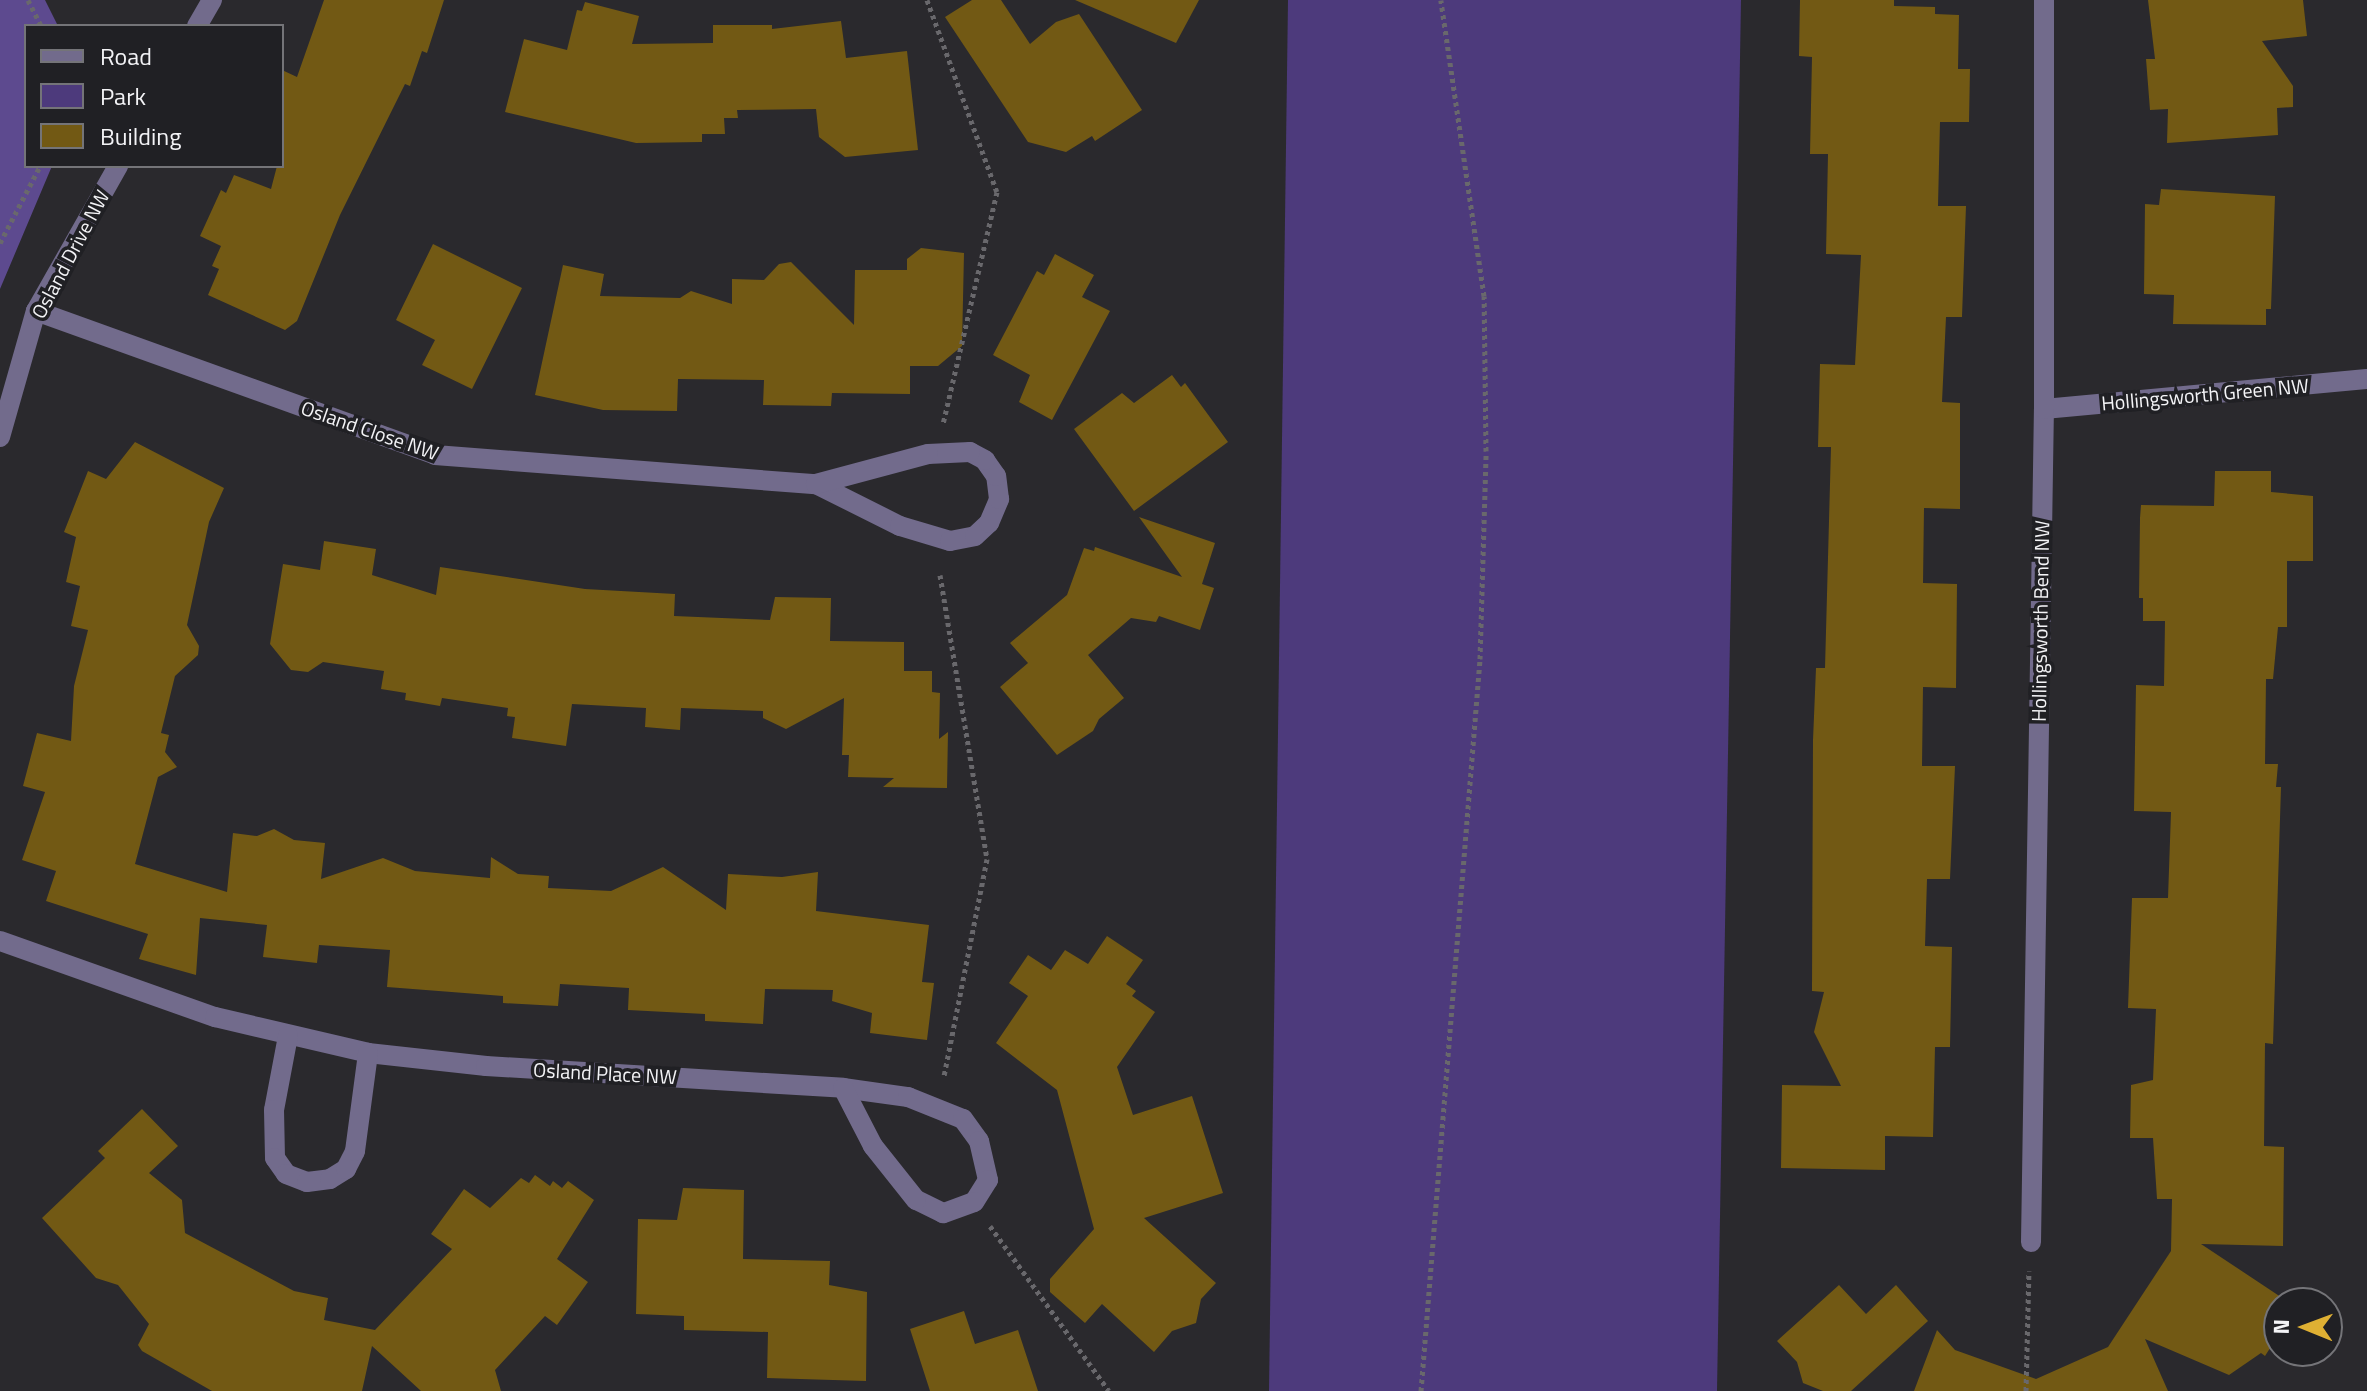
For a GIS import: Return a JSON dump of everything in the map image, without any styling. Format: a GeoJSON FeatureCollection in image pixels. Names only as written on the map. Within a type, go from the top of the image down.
{"type":"FeatureCollection","features":[{"type":"Feature","properties":{"kind":"street"},"geometry":{"type":"LineString","coordinates":[[198,24],[212,0]]}},
{"type":"Feature","properties":{"kind":"street","name":"Hollingsworth Bend NW"},"geometry":{"type":"LineString","coordinates":[[2031,1242],[2044,409],[2044,0]]}},
{"type":"Feature","properties":{"kind":"street","name":"Osland Drive NW"},"geometry":{"type":"LineString","coordinates":[[0,437],[36,311],[117,168]]}},
{"type":"Feature","properties":{"kind":"street","name":"Osland Close NW"},"geometry":{"type":"LineString","coordinates":[[36,311],[435,455],[816,484],[928,454],[970,452],[985,460],[996,476],[999,499],[989,523],[975,536],[950,541],[900,526],[816,484]]}},
{"type":"Feature","properties":{"kind":"street","name":"Hollingsworth Green NW"},"geometry":{"type":"LineString","coordinates":[[2044,409],[2367,379]]}},
{"type":"Feature","properties":{"kind":"street","name":"Osland Place NW"},"geometry":{"type":"LineString","coordinates":[[0,941],[215,1017],[368,1053],[486,1066],[843,1088],[908,1097],[963,1119],[979,1141],[988,1180],[974,1202],[943,1213],[916,1200],[873,1146],[843,1088]]}},
{"type":"Feature","properties":{"kind":"street"},"geometry":{"type":"LineString","coordinates":[[288,1036],[274,1110],[275,1158],[286,1174],[307,1182],[330,1179],[346,1169],[355,1151],[368,1053]]}},
{"type":"Feature","properties":{"kind":"path"},"geometry":{"type":"LineString","coordinates":[[28,0],[40,24]]}},
{"type":"Feature","properties":{"kind":"path"},"geometry":{"type":"LineString","coordinates":[[927,0],[997,192],[943,425]]}},
{"type":"Feature","properties":{"kind":"path"},"geometry":{"type":"LineString","coordinates":[[1421,1391],[1480,659],[1486,451],[1484,296],[1441,0]]}},
{"type":"Feature","properties":{"kind":"path"},"geometry":{"type":"LineString","coordinates":[[0,243],[39,168]]}},
{"type":"Feature","properties":{"kind":"path"},"geometry":{"type":"LineString","coordinates":[[940,575],[987,859],[942,1089]]}},
{"type":"Feature","properties":{"kind":"path"},"geometry":{"type":"LineString","coordinates":[[987,1222],[1109,1391]]}},
{"type":"Feature","properties":{"kind":"path"},"geometry":{"type":"LineString","coordinates":[[2026,1391],[2031,1242]]}},
{"type":"Feature","properties":{"kind":"green space"},"geometry":{"type":"Polygon","coordinates":[[[1288,0],[1741,0],[1717,1391],[1269,1391],[1288,0]]]}},
{"type":"Feature","properties":{"kind":"shaded area"},"geometry":{"type":"Polygon","coordinates":[[[0,0],[45,0],[57,24],[24,24],[24,168],[51,168],[0,289],[0,0]]]}},
{"type":"Feature","properties":{"kind":"building"},"geometry":{"type":"Polygon","coordinates":[[[324,0],[444,0],[427,53],[422,51],[410,86],[405,84],[340,215],[297,321],[285,330],[208,295],[219,269],[212,266],[221,246],[200,236],[221,190],[226,193],[234,175],[271,189],[276,168],[284,168],[284,71],[297,77],[324,0]]]}},
{"type":"Feature","properties":{"kind":"building"},"geometry":{"type":"Polygon","coordinates":[[[972,0],[1001,0],[1030,44],[1056,22],[1079,14],[1142,110],[1095,141],[1092,136],[1066,152],[1028,142],[945,17],[972,0]]]}},
{"type":"Feature","properties":{"kind":"building"},"geometry":{"type":"Polygon","coordinates":[[[1075,0],[1199,0],[1176,43],[1075,0]]]}},
{"type":"Feature","properties":{"kind":"building"},"geometry":{"type":"Polygon","coordinates":[[[1800,0],[1894,0],[1894,6],[1935,7],[1935,14],[1959,15],[1958,69],[1970,69],[1969,122],[1940,122],[1938,206],[1966,206],[1962,317],[1946,317],[1942,402],[1960,403],[1960,509],[1924,508],[1923,583],[1957,584],[1956,688],[1923,687],[1922,766],[1955,766],[1950,879],[1927,879],[1925,946],[1952,947],[1950,1047],[1935,1047],[1933,1137],[1885,1136],[1885,1170],[1781,1168],[1782,1085],[1841,1086],[1814,1032],[1824,992],[1812,991],[1813,740],[1816,668],[1825,668],[1831,447],[1818,447],[1820,364],[1855,365],[1861,255],[1826,254],[1828,154],[1810,154],[1812,57],[1799,56],[1800,0]]]}},
{"type":"Feature","properties":{"kind":"building"},"geometry":{"type":"Polygon","coordinates":[[[2148,0],[2303,0],[2307,36],[2262,41],[2293,86],[2293,107],[2277,108],[2278,135],[2167,143],[2168,109],[2150,110],[2146,59],[2155,59],[2148,0]]]}},
{"type":"Feature","properties":{"kind":"building"},"geometry":{"type":"Polygon","coordinates":[[[585,2],[639,16],[632,44],[713,43],[713,25],[772,25],[772,29],[841,21],[846,58],[907,51],[918,150],[845,157],[819,137],[816,109],[737,110],[738,118],[724,118],[725,134],[702,134],[702,142],[636,143],[505,112],[524,39],[567,50],[577,10],[582,11],[585,2]]]}},
{"type":"Feature","properties":{"kind":"building"},"geometry":{"type":"Polygon","coordinates":[[[2161,189],[2275,196],[2271,309],[2266,309],[2266,325],[2173,324],[2174,295],[2144,294],[2145,204],[2159,205],[2161,189]]]}},
{"type":"Feature","properties":{"kind":"building"},"geometry":{"type":"Polygon","coordinates":[[[433,244],[522,288],[472,389],[422,365],[435,340],[396,320],[433,244]]]}},
{"type":"Feature","properties":{"kind":"building"},"geometry":{"type":"Polygon","coordinates":[[[921,248],[964,253],[962,346],[938,366],[910,366],[910,394],[832,393],[831,406],[763,405],[764,380],[678,379],[677,411],[603,410],[535,395],[563,265],[604,274],[600,296],[680,298],[691,291],[732,304],[732,279],[764,280],[779,264],[791,262],[854,325],[855,270],[907,270],[907,259],[921,248]]]}},
{"type":"Feature","properties":{"kind":"building"},"geometry":{"type":"Polygon","coordinates":[[[1055,254],[1094,275],[1082,297],[1110,311],[1052,420],[1019,402],[1030,375],[993,355],[1037,271],[1044,275],[1055,254]]]}},
{"type":"Feature","properties":{"kind":"building"},"geometry":{"type":"Polygon","coordinates":[[[1172,375],[1181,387],[1185,383],[1228,442],[1134,511],[1074,429],[1122,393],[1134,403],[1172,375]]]}},
{"type":"Feature","properties":{"kind":"building"},"geometry":{"type":"Polygon","coordinates":[[[135,442],[224,488],[209,522],[187,625],[199,646],[198,655],[175,676],[161,733],[169,735],[165,752],[177,767],[158,777],[135,864],[227,892],[233,833],[257,836],[274,829],[294,840],[325,843],[321,879],[383,858],[415,871],[490,878],[491,857],[518,874],[549,876],[548,888],[611,891],[663,867],[726,910],[728,874],[782,877],[818,872],[816,911],[929,925],[922,982],[934,983],[927,1040],[870,1033],[872,1013],[832,1001],[833,990],[765,989],[763,1024],[705,1021],[705,1014],[628,1010],[629,988],[560,984],[558,1006],[503,1003],[503,996],[387,987],[390,950],[319,945],[317,963],[263,957],[267,925],[200,918],[196,975],[139,959],[148,934],[46,901],[56,871],[22,860],[45,792],[23,786],[37,733],[71,741],[74,686],[88,630],[71,626],[80,586],[66,582],[76,537],[64,532],[88,471],[106,479],[135,442]]]}},
{"type":"Feature","properties":{"kind":"building"},"geometry":{"type":"Polygon","coordinates":[[[2215,471],[2271,471],[2271,492],[2313,496],[2313,561],[2287,561],[2287,627],[2278,627],[2273,679],[2266,679],[2265,764],[2278,764],[2276,787],[2281,787],[2273,1044],[2265,1043],[2264,1146],[2284,1147],[2283,1246],[2201,1244],[2266,1287],[2263,1287],[2263,1354],[2229,1375],[2145,1339],[2168,1391],[1914,1391],[1937,1330],[1955,1350],[2036,1379],[2108,1347],[2171,1251],[2172,1199],[2157,1199],[2153,1138],[2130,1138],[2131,1085],[2153,1080],[2156,1009],[2128,1008],[2132,898],[2168,898],[2171,812],[2134,811],[2136,685],[2164,686],[2165,621],[2143,621],[2143,598],[2139,598],[2140,518],[2141,505],[2214,506],[2215,471]]]}},
{"type":"Feature","properties":{"kind":"building"},"geometry":{"type":"Polygon","coordinates":[[[1139,517],[1215,543],[1202,584],[1214,588],[1200,630],[1159,616],[1156,622],[1131,618],[1088,655],[1124,698],[1099,719],[1093,731],[1057,755],[1000,687],[1028,663],[1010,643],[1067,595],[1084,548],[1094,551],[1095,547],[1182,577],[1139,517]]]}},
{"type":"Feature","properties":{"kind":"building"},"geometry":{"type":"Polygon","coordinates":[[[324,541],[376,549],[372,575],[436,595],[440,567],[585,589],[675,594],[674,616],[770,620],[775,597],[831,598],[830,641],[904,642],[904,671],[932,671],[932,692],[940,693],[939,739],[948,732],[947,788],[883,787],[894,778],[848,777],[849,755],[842,755],[844,698],[786,729],[763,718],[763,711],[681,708],[680,730],[645,727],[646,708],[572,704],[566,746],[512,738],[515,717],[507,716],[508,708],[442,698],[440,706],[405,700],[406,693],[381,689],[384,671],[323,662],[308,672],[291,670],[270,644],[283,564],[320,570],[324,541]]]}},
{"type":"Feature","properties":{"kind":"building"},"geometry":{"type":"Polygon","coordinates":[[[1107,936],[1143,960],[1126,984],[1136,991],[1132,996],[1155,1012],[1117,1067],[1133,1115],[1192,1096],[1223,1193],[1144,1218],[1216,1283],[1201,1299],[1196,1323],[1172,1331],[1154,1352],[1102,1304],[1085,1323],[1050,1292],[1050,1279],[1094,1229],[1057,1090],[996,1043],[1028,996],[1009,983],[1028,955],[1051,970],[1065,950],[1088,964],[1107,936]]]}},
{"type":"Feature","properties":{"kind":"building"},"geometry":{"type":"Polygon","coordinates":[[[142,1109],[178,1146],[149,1173],[182,1200],[185,1233],[294,1291],[328,1298],[324,1320],[375,1330],[452,1249],[431,1234],[464,1189],[490,1208],[521,1178],[529,1183],[535,1175],[550,1186],[553,1181],[562,1188],[568,1181],[594,1200],[557,1259],[588,1282],[557,1325],[545,1316],[495,1370],[501,1391],[421,1391],[372,1346],[362,1391],[212,1391],[142,1351],[138,1345],[149,1324],[118,1285],[96,1278],[42,1218],[105,1158],[98,1151],[142,1109]]]}},
{"type":"Feature","properties":{"kind":"building"},"geometry":{"type":"Polygon","coordinates":[[[683,1188],[744,1190],[743,1259],[830,1261],[829,1285],[867,1292],[866,1381],[767,1378],[768,1332],[684,1330],[684,1316],[636,1314],[638,1219],[677,1220],[683,1188]]]}},
{"type":"Feature","properties":{"kind":"building"},"geometry":{"type":"Polygon","coordinates":[[[1839,1285],[1866,1314],[1896,1285],[1928,1321],[1851,1391],[1823,1391],[1803,1383],[1797,1362],[1777,1341],[1839,1285]]]}},
{"type":"Feature","properties":{"kind":"building"},"geometry":{"type":"Polygon","coordinates":[[[964,1311],[975,1344],[1018,1330],[1038,1391],[930,1391],[910,1329],[964,1311]]]}}]}
